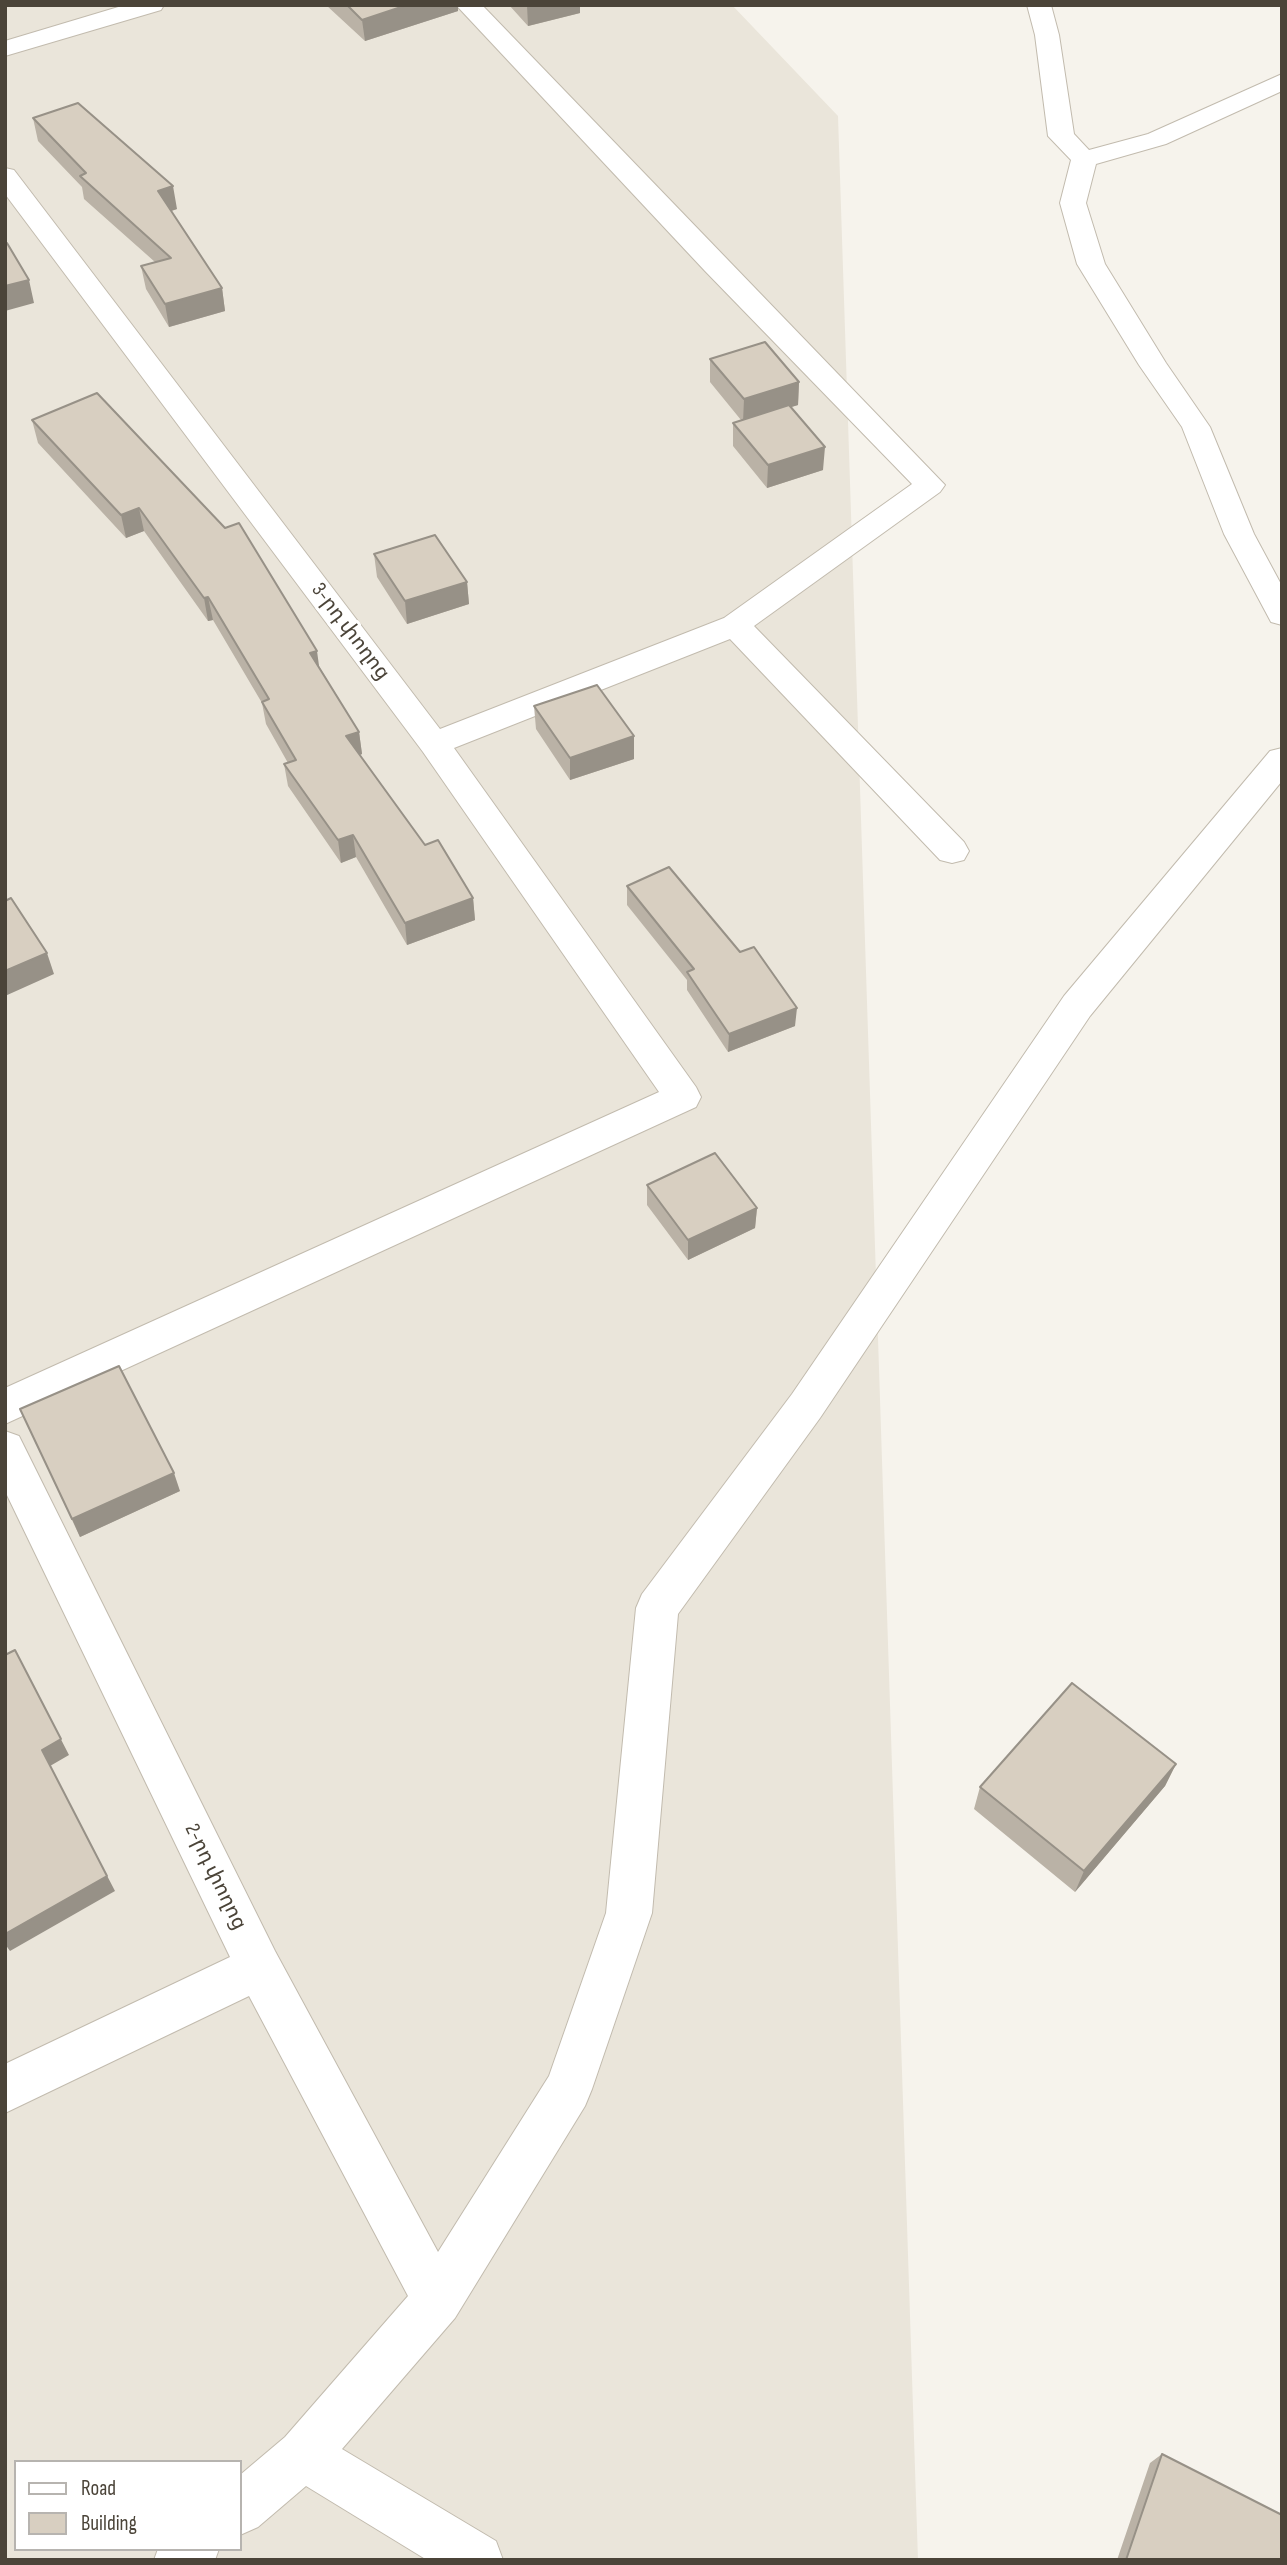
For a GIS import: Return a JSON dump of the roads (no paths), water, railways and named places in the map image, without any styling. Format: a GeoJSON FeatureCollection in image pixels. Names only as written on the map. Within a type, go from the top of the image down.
{"type":"FeatureCollection","features":[{"type":"Feature","properties":{"kind":"street"},"geometry":{"type":"LineString","coordinates":[[5,49],[152,5]]}},
{"type":"Feature","properties":{"kind":"street"},"geometry":{"type":"LineString","coordinates":[[434,744],[735,625],[930,485],[715,265],[468,5]]}},
{"type":"Feature","properties":{"kind":"street"},"geometry":{"type":"LineString","coordinates":[[1040,5],[1047,35],[1061,135],[1083,159]]}},
{"type":"Feature","properties":{"kind":"street"},"geometry":{"type":"LineString","coordinates":[[1083,159],[1157,139],[1282,81]]}},
{"type":"Feature","properties":{"kind":"street"},"geometry":{"type":"LineString","coordinates":[[1083,159],[1073,203],[1091,264],[1153,365],[1196,427],[1239,534],[1282,615]]}},
{"type":"Feature","properties":{"kind":"street","name":"3-րդ փողոց"},"geometry":{"type":"LineString","coordinates":[[5,176],[434,744],[683,1097],[5,1407]]}},
{"type":"Feature","properties":{"kind":"street"},"geometry":{"type":"LineString","coordinates":[[735,625],[952,851]]}},
{"type":"Feature","properties":{"kind":"street"},"geometry":{"type":"LineString","coordinates":[[242,2507],[303,2455],[437,2300],[568,2089],[629,1913],[657,1608],[806,1406],[1077,1006],[1282,760]]}},
{"type":"Feature","properties":{"kind":"street","name":"2-րդ փողոց"},"geometry":{"type":"LineString","coordinates":[[5,1448],[259,1967],[437,2300]]}},
{"type":"Feature","properties":{"kind":"street"},"geometry":{"type":"LineString","coordinates":[[5,2089],[259,1967]]}},
{"type":"Feature","properties":{"kind":"street"},"geometry":{"type":"LineString","coordinates":[[303,2455],[477,2560]]}}]}
